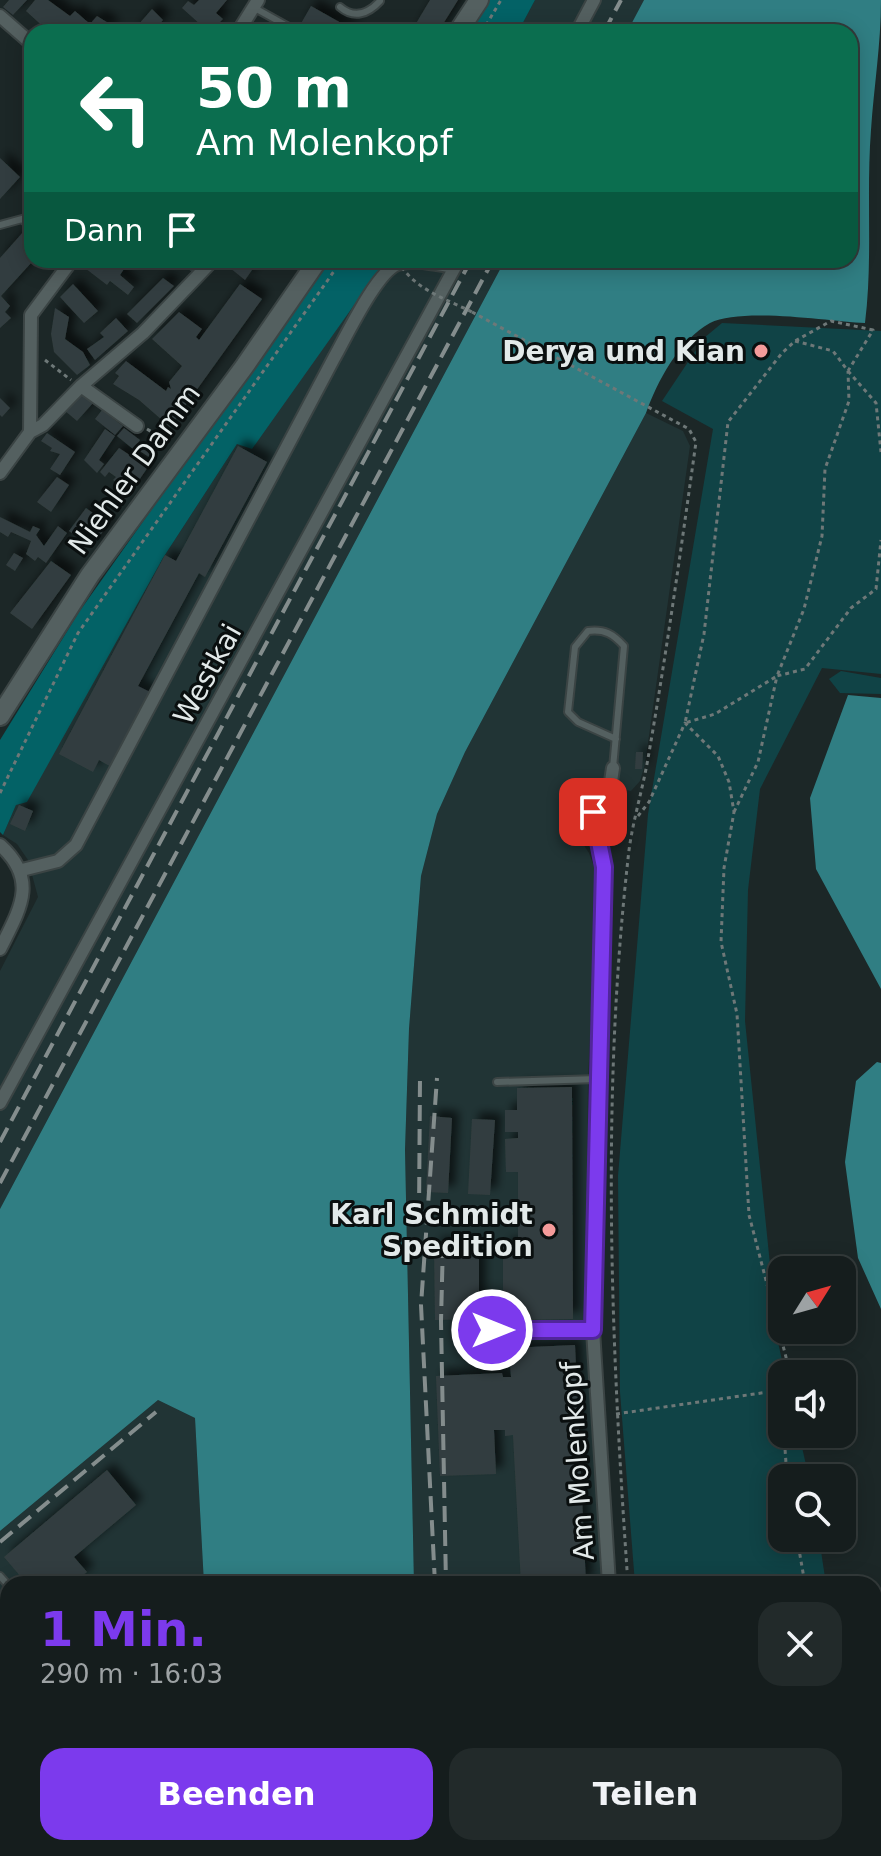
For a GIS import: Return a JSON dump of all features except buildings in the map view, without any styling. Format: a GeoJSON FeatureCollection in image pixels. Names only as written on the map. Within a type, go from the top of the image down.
{"type":"FeatureCollection","features":[{"type":"Feature","properties":{"kind":"street"},"geometry":{"type":"LineString","coordinates":[[463,24],[479,0]]}},
{"type":"Feature","properties":{"kind":"street"},"geometry":{"type":"LineString","coordinates":[[581,24],[594,0]]}},
{"type":"Feature","properties":{"kind":"street"},"geometry":{"type":"LineString","coordinates":[[243,24],[255,4]]}},
{"type":"Feature","properties":{"kind":"street"},"geometry":{"type":"LineString","coordinates":[[0,16],[24,37]]}},
{"type":"Feature","properties":{"kind":"street"},"geometry":{"type":"LineString","coordinates":[[30,432],[31,315],[65,268]]}},
{"type":"Feature","properties":{"kind":"street"},"geometry":{"type":"LineString","coordinates":[[0,473],[30,432],[43,425],[81,386],[143,333],[205,268]]}},
{"type":"Feature","properties":{"kind":"street","name":"Niehler Damm"},"geometry":{"type":"LineString","coordinates":[[0,716],[90,575],[312,268]]}},
{"type":"Feature","properties":{"kind":"street","name":"Westkai"},"geometry":{"type":"LineString","coordinates":[[22,870],[58,861],[76,845],[334,358],[378,283],[391,268]]}},
{"type":"Feature","properties":{"kind":"street","name":"Westkai"},"geometry":{"type":"LineString","coordinates":[[0,1103],[455,268]]}},
{"type":"Feature","properties":{"kind":"street"},"geometry":{"type":"LineString","coordinates":[[81,386],[144,428]]}},
{"type":"Feature","properties":{"kind":"street","name":"Am Molenkopf"},"geometry":{"type":"LineString","coordinates":[[608,1576],[593,1330],[604,867],[593,812],[609,795],[613,768]]}},
{"type":"Feature","properties":{"kind":"street"},"geometry":{"type":"LineString","coordinates":[[0,845],[22,870],[23,897],[0,949]]}},
{"type":"Feature","properties":{"kind":"lane"},"geometry":{"type":"LineString","coordinates":[[340,7],[347,14],[362,14],[380,1]]}},
{"type":"Feature","properties":{"kind":"lane"},"geometry":{"type":"LineString","coordinates":[[255,4],[286,24]]}},
{"type":"Feature","properties":{"kind":"lane"},"geometry":{"type":"LineString","coordinates":[[0,225],[14,218],[24,221]]}},
{"type":"Feature","properties":{"kind":"lane"},"geometry":{"type":"LineString","coordinates":[[613,768],[616,739],[624,646],[615,636],[601,630],[588,631],[575,647],[568,712],[578,722],[616,739]]}},
{"type":"Feature","properties":{"kind":"lane"},"geometry":{"type":"LineString","coordinates":[[497,1082],[598,1079]]}},
{"type":"Feature","properties":{"kind":"lane"},"geometry":{"type":"LineString","coordinates":[[492,1330],[593,1330]]}},
{"type":"Feature","properties":{"kind":"path"},"geometry":{"type":"LineString","coordinates":[[487,24],[501,0]]}},
{"type":"Feature","properties":{"kind":"path"},"geometry":{"type":"LineString","coordinates":[[0,793],[78,633],[336,268]]}},
{"type":"Feature","properties":{"kind":"path"},"geometry":{"type":"LineString","coordinates":[[402,268],[417,284],[661,413],[694,434],[691,473],[628,856],[618,973],[611,1179],[616,1414],[627,1576]]}},
{"type":"Feature","properties":{"kind":"path"},"geometry":{"type":"LineString","coordinates":[[635,819],[649,802],[685,723],[704,634],[728,422],[795,341],[831,321],[873,330],[848,371],[849,401],[825,469],[822,536],[804,609],[777,676],[758,762],[734,812],[724,868],[721,942],[737,1014],[749,1215],[787,1360]]}},
{"type":"Feature","properties":{"kind":"path"},"geometry":{"type":"LineString","coordinates":[[795,341],[833,351],[876,403],[881,452]]}},
{"type":"Feature","properties":{"kind":"path"},"geometry":{"type":"LineString","coordinates":[[32,346],[53,368],[81,386]]}},
{"type":"Feature","properties":{"kind":"path"},"geometry":{"type":"LineString","coordinates":[[144,428],[167,442]]}},
{"type":"Feature","properties":{"kind":"path"},"geometry":{"type":"LineString","coordinates":[[685,723],[715,714],[777,676],[805,669],[851,608],[876,589],[881,540]]}},
{"type":"Feature","properties":{"kind":"path"},"geometry":{"type":"LineString","coordinates":[[685,723],[718,756],[729,782],[734,812]]}},
{"type":"Feature","properties":{"kind":"path"},"geometry":{"type":"LineString","coordinates":[[616,1414],[768,1392]]}},
{"type":"Feature","properties":{"kind":"path"},"geometry":{"type":"LineString","coordinates":[[799,1552],[804,1576]]}},
{"type":"Feature","properties":{"kind":"shaded area"},"geometry":{"type":"Polygon","coordinates":[[[485,0],[535,0],[522,24],[472,24],[485,0]]]}},
{"type":"Feature","properties":{"kind":"shaded area"},"geometry":{"type":"Polygon","coordinates":[[[535,0],[644,0],[631,24],[522,24],[535,0]]]}},
{"type":"Feature","properties":{"kind":"shaded area"},"geometry":{"type":"Polygon","coordinates":[[[644,0],[881,0],[870,154],[869,275],[865,323],[785,316],[742,316],[710,323],[688,340],[656,388],[646,413],[465,752],[437,814],[421,876],[409,1029],[405,1150],[414,1576],[204,1576],[195,1418],[158,1400],[0,1531],[0,1209],[501,268],[858,268],[858,24],[631,24],[644,0]]]}},
{"type":"Feature","properties":{"kind":"shaded area"},"geometry":{"type":"Polygon","coordinates":[[[322,268],[380,268],[252,449],[237,444],[163,558],[27,802],[16,805],[3,835],[0,832],[0,740],[79,612],[322,268]]]}},
{"type":"Feature","properties":{"kind":"shaded area"},"geometry":{"type":"Polygon","coordinates":[[[380,268],[501,268],[0,1209],[0,971],[38,897],[28,860],[17,844],[3,835],[16,805],[163,558],[237,444],[340,323],[380,268]]]}},
{"type":"Feature","properties":{"kind":"shaded area"},"geometry":{"type":"Polygon","coordinates":[[[722,323],[881,331],[881,674],[822,668],[760,789],[748,890],[745,1021],[769,1256],[768,1344],[778,1344],[782,1360],[768,1360],[768,1448],[802,1448],[806,1464],[768,1464],[768,1552],[821,1552],[825,1576],[634,1576],[620,1392],[618,1176],[648,814],[713,429],[662,401],[704,338],[722,323]]]}},
{"type":"Feature","properties":{"kind":"shaded area"},"geometry":{"type":"Polygon","coordinates":[[[646,413],[683,431],[690,446],[645,764],[640,781],[631,791],[592,783],[569,796],[566,811],[569,823],[589,853],[597,875],[588,1083],[587,1318],[602,1576],[414,1576],[405,1150],[409,1029],[421,876],[437,814],[465,752],[646,413]]]}},
{"type":"Feature","properties":{"kind":"shaded area"},"geometry":{"type":"Polygon","coordinates":[[[841,671],[881,678],[881,694],[840,693],[829,679],[841,671]]]}},
{"type":"Feature","properties":{"kind":"shaded area"},"geometry":{"type":"Polygon","coordinates":[[[848,695],[881,698],[881,989],[816,869],[810,798],[848,695]]]}},
{"type":"Feature","properties":{"kind":"shaded area"},"geometry":{"type":"Polygon","coordinates":[[[877,1062],[881,1063],[881,1309],[858,1258],[845,1162],[856,1081],[877,1062]]]}},
{"type":"Feature","properties":{"kind":"shaded area"},"geometry":{"type":"Polygon","coordinates":[[[158,1400],[195,1418],[204,1576],[0,1576],[0,1531],[158,1400]]]}},
{"type":"Feature","properties":{"kind":"railway"},"geometry":{"type":"LineString","coordinates":[[608,24],[621,0]]}},
{"type":"Feature","properties":{"kind":"railway"},"geometry":{"type":"LineString","coordinates":[[0,1142],[467,268]]}},
{"type":"Feature","properties":{"kind":"railway"},"geometry":{"type":"LineString","coordinates":[[0,1183],[489,268]]}},
{"type":"Feature","properties":{"kind":"railway"},"geometry":{"type":"LineString","coordinates":[[419,1217],[420,1077]]}},
{"type":"Feature","properties":{"kind":"railway"},"geometry":{"type":"LineString","coordinates":[[435,1576],[421,1305],[437,1078]]}},
{"type":"Feature","properties":{"kind":"railway"},"geometry":{"type":"LineString","coordinates":[[443,1242],[441,1321],[446,1576]]}},
{"type":"Feature","properties":{"kind":"railway"},"geometry":{"type":"LineString","coordinates":[[0,1542],[156,1412]]}},
{"type":"Feature","properties":{"kind":"place","name":"Derya und Kian"},"geometry":{"type":"Point","coordinates":[761,351]}},
{"type":"Feature","properties":{"kind":"place","name":"Karl Schmidt Spedition"},"geometry":{"type":"Point","coordinates":[549,1230]}},
{"type":"Feature","properties":{"kind":"route"},"geometry":{"type":"LineString","coordinates":[[492,1330],[593,1330],[604,867],[593,812]]}}]}
